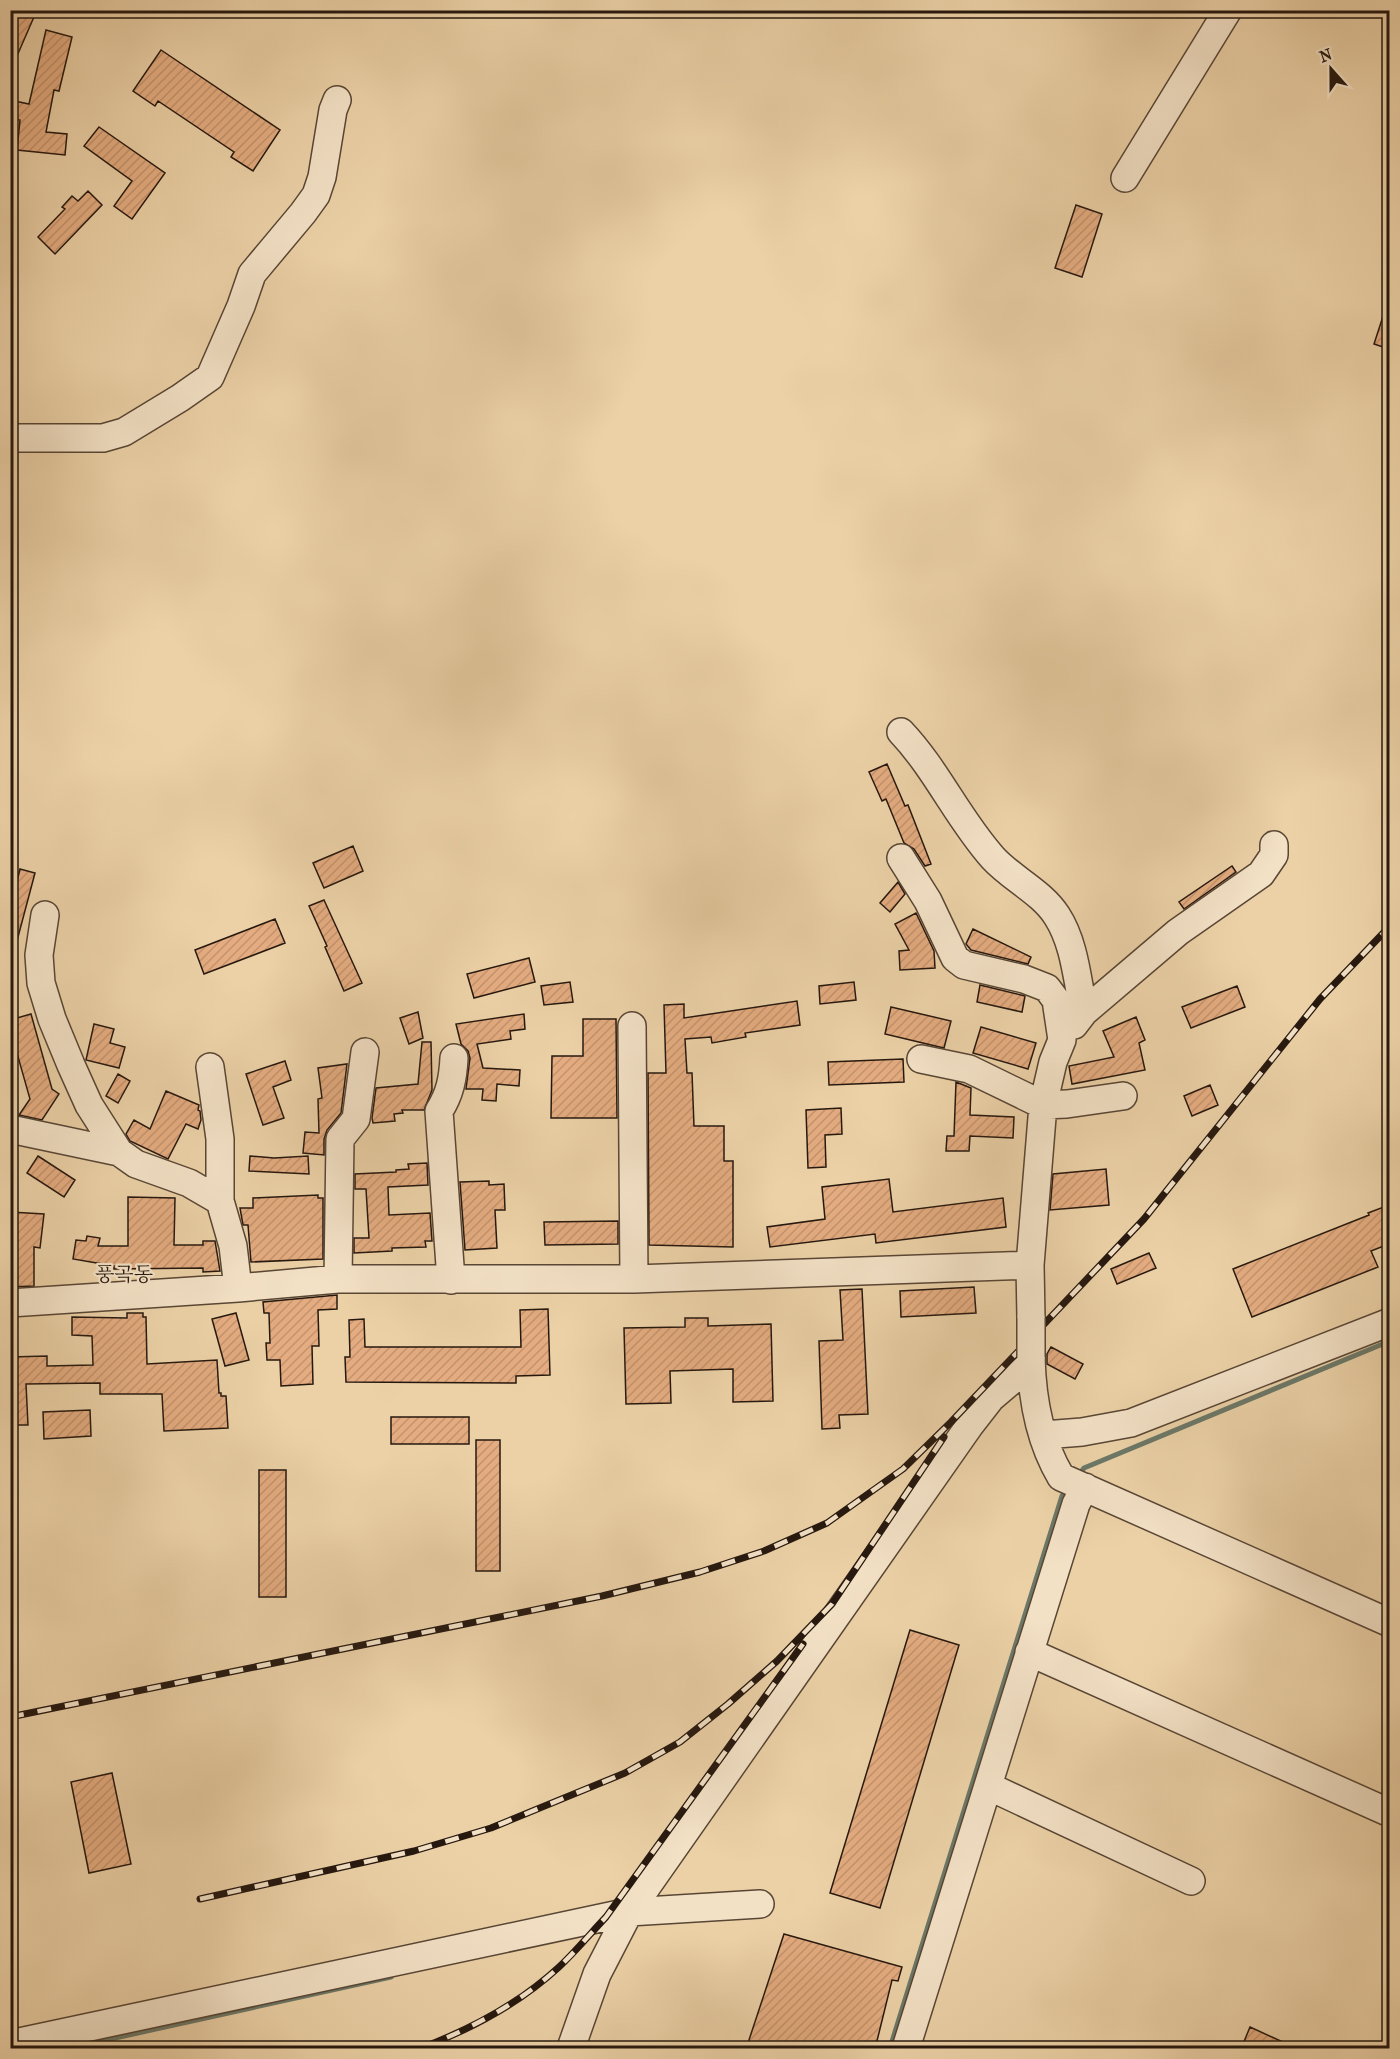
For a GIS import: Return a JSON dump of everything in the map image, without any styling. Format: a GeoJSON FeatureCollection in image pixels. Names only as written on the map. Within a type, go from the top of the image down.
{"type":"FeatureCollection","features":[{"type":"Feature","properties":{"kind":"street"},"geometry":{"type":"LineString","coordinates":[[1125,177],[1228,10]]}},
{"type":"Feature","properties":{"kind":"street"},"geometry":{"type":"LineString","coordinates":[[10,438],[103,438],[124,432],[210,377],[241,306],[252,274],[316,195],[322,177],[333,110],[337,100]]}},
{"type":"Feature","properties":{"kind":"street"},"geometry":{"type":"LineString","coordinates":[[901,732],[913,745],[949,800],[993,858],[1056,915],[1070,942],[1084,1012]]}},
{"type":"Feature","properties":{"kind":"street"},"geometry":{"type":"LineString","coordinates":[[1274,845],[1274,855],[1261,874],[1242,890],[1178,932],[1084,1012],[1062,1040],[1053,1062],[1043,1104],[1030,1265],[1031,1361],[1038,1417],[1052,1462],[1075,1483],[1389,1623]]}},
{"type":"Feature","properties":{"kind":"street"},"geometry":{"type":"LineString","coordinates":[[901,858],[928,901],[955,958],[964,966],[1024,979],[1047,988],[1056,1000],[1062,1040]]}},
{"type":"Feature","properties":{"kind":"street"},"geometry":{"type":"LineString","coordinates":[[45,915],[39,955],[41,983],[52,1019],[89,1105],[118,1152]]}},
{"type":"Feature","properties":{"kind":"street"},"geometry":{"type":"LineString","coordinates":[[632,1026],[634,1280]]}},
{"type":"Feature","properties":{"kind":"street"},"geometry":{"type":"LineString","coordinates":[[338,1279],[340,1139],[356,1119],[365,1052]]}},
{"type":"Feature","properties":{"kind":"street"},"geometry":{"type":"LineString","coordinates":[[451,1280],[440,1111],[447,1098],[453,1075],[454,1058]]}},
{"type":"Feature","properties":{"kind":"street"},"geometry":{"type":"LineString","coordinates":[[921,1059],[969,1069],[1043,1104],[1067,1104],[1124,1096]]}},
{"type":"Feature","properties":{"kind":"street"},"geometry":{"type":"LineString","coordinates":[[210,1067],[220,1139],[220,1201],[233,1246],[238,1288]]}},
{"type":"Feature","properties":{"kind":"street"},"geometry":{"type":"LineString","coordinates":[[10,1130],[118,1152],[136,1164],[189,1183],[220,1201]]}},
{"type":"Feature","properties":{"kind":"street"},"geometry":{"type":"LineString","coordinates":[[10,1303],[338,1279],[634,1280],[1030,1265]]}},
{"type":"Feature","properties":{"kind":"street"},"geometry":{"type":"LineString","coordinates":[[1044,1436],[1131,1423],[1389,1322]]}},
{"type":"Feature","properties":{"kind":"street"},"geometry":{"type":"LineString","coordinates":[[571,2049],[597,1974],[629,1911],[970,1425],[991,1398],[1031,1361]]}},
{"type":"Feature","properties":{"kind":"street"},"geometry":{"type":"LineString","coordinates":[[906,2049],[1076,1504],[1075,1483]]}},
{"type":"Feature","properties":{"kind":"street"},"geometry":{"type":"LineString","coordinates":[[1029,1652],[1389,1814]]}},
{"type":"Feature","properties":{"kind":"street"},"geometry":{"type":"LineString","coordinates":[[988,1786],[1191,1881]]}},
{"type":"Feature","properties":{"kind":"street"},"geometry":{"type":"LineString","coordinates":[[10,2044],[629,1911],[760,1904]]}},
{"type":"Feature","properties":{"kind":"building"},"geometry":{"type":"Polygon","coordinates":[[[13,10],[37,10],[10,72],[10,17],[13,10]]]}},
{"type":"Feature","properties":{"kind":"building"},"geometry":{"type":"Polygon","coordinates":[[[46,30],[72,37],[59,91],[54,90],[46,132],[67,134],[65,155],[17,150],[20,120],[10,118],[10,100],[29,104],[46,30]]]}},
{"type":"Feature","properties":{"kind":"building"},"geometry":{"type":"Polygon","coordinates":[[[161,50],[280,130],[253,171],[231,157],[234,152],[158,101],[155,106],[133,91],[161,50]]]}},
{"type":"Feature","properties":{"kind":"building"},"geometry":{"type":"Polygon","coordinates":[[[99,127],[165,173],[132,219],[114,206],[132,181],[84,146],[99,127]]]}},
{"type":"Feature","properties":{"kind":"building"},"geometry":{"type":"Polygon","coordinates":[[[88,191],[102,205],[55,254],[38,237],[65,209],[62,207],[72,196],[78,201],[88,191]]]}},
{"type":"Feature","properties":{"kind":"building"},"geometry":{"type":"Polygon","coordinates":[[[1076,205],[1102,214],[1082,277],[1055,268],[1076,205]]]}},
{"type":"Feature","properties":{"kind":"building"},"geometry":{"type":"Polygon","coordinates":[[[1386,307],[1389,307],[1389,349],[1374,344],[1386,307]]]}},
{"type":"Feature","properties":{"kind":"building"},"geometry":{"type":"Polygon","coordinates":[[[887,764],[905,806],[908,805],[931,864],[925,866],[914,849],[904,843],[886,799],[882,801],[869,772],[887,764]]]}},
{"type":"Feature","properties":{"kind":"building"},"geometry":{"type":"Polygon","coordinates":[[[353,846],[363,871],[324,888],[313,863],[353,846]]]}},
{"type":"Feature","properties":{"kind":"building"},"geometry":{"type":"Polygon","coordinates":[[[1232,866],[1236,872],[1184,909],[1179,902],[1232,866]]]}},
{"type":"Feature","properties":{"kind":"building"},"geometry":{"type":"Polygon","coordinates":[[[20,869],[35,873],[14,952],[10,951],[10,910],[20,869]]]}},
{"type":"Feature","properties":{"kind":"building"},"geometry":{"type":"Polygon","coordinates":[[[898,882],[905,894],[890,912],[880,903],[898,882]]]}},
{"type":"Feature","properties":{"kind":"building"},"geometry":{"type":"Polygon","coordinates":[[[324,900],[362,983],[344,991],[309,906],[324,900]]]}},
{"type":"Feature","properties":{"kind":"building"},"geometry":{"type":"Polygon","coordinates":[[[916,913],[934,951],[935,968],[900,970],[899,951],[909,950],[895,924],[916,913]]]}},
{"type":"Feature","properties":{"kind":"building"},"geometry":{"type":"Polygon","coordinates":[[[275,919],[285,943],[204,974],[195,950],[275,919]]]}},
{"type":"Feature","properties":{"kind":"building"},"geometry":{"type":"Polygon","coordinates":[[[973,929],[1031,957],[1028,964],[971,950],[966,944],[973,929]]]}},
{"type":"Feature","properties":{"kind":"building"},"geometry":{"type":"Polygon","coordinates":[[[529,958],[535,982],[474,998],[467,974],[529,958]]]}},
{"type":"Feature","properties":{"kind":"building"},"geometry":{"type":"Polygon","coordinates":[[[570,982],[573,1002],[544,1005],[541,986],[570,982]]]}},
{"type":"Feature","properties":{"kind":"building"},"geometry":{"type":"Polygon","coordinates":[[[854,982],[856,1000],[820,1004],[819,986],[854,982]]]}},
{"type":"Feature","properties":{"kind":"building"},"geometry":{"type":"Polygon","coordinates":[[[980,985],[1025,996],[1022,1012],[977,1002],[980,985]]]}},
{"type":"Feature","properties":{"kind":"building"},"geometry":{"type":"Polygon","coordinates":[[[1237,986],[1245,1007],[1191,1028],[1182,1007],[1237,986]]]}},
{"type":"Feature","properties":{"kind":"building"},"geometry":{"type":"Polygon","coordinates":[[[797,1001],[800,1025],[745,1033],[746,1037],[712,1043],[711,1037],[685,1039],[687,1073],[692,1073],[694,1126],[724,1126],[724,1161],[733,1161],[733,1247],[649,1245],[648,1073],[666,1073],[664,1005],[684,1004],[684,1018],[797,1001]]]}},
{"type":"Feature","properties":{"kind":"building"},"geometry":{"type":"Polygon","coordinates":[[[891,1007],[951,1021],[944,1048],[885,1034],[891,1007]]]}},
{"type":"Feature","properties":{"kind":"building"},"geometry":{"type":"Polygon","coordinates":[[[418,1012],[423,1038],[409,1044],[400,1018],[418,1012]]]}},
{"type":"Feature","properties":{"kind":"building"},"geometry":{"type":"Polygon","coordinates":[[[31,1014],[52,1089],[59,1094],[42,1120],[19,1115],[30,1099],[15,1046],[10,1047],[10,1020],[31,1014]]]}},
{"type":"Feature","properties":{"kind":"building"},"geometry":{"type":"Polygon","coordinates":[[[524,1014],[525,1029],[510,1031],[511,1039],[477,1044],[483,1068],[520,1070],[519,1086],[497,1084],[496,1101],[482,1100],[483,1089],[466,1089],[470,1058],[468,1051],[461,1044],[456,1024],[524,1014]]]}},
{"type":"Feature","properties":{"kind":"building"},"geometry":{"type":"Polygon","coordinates":[[[1136,1017],[1145,1040],[1139,1043],[1145,1070],[1072,1084],[1069,1066],[1114,1057],[1103,1031],[1136,1017]]]}},
{"type":"Feature","properties":{"kind":"building"},"geometry":{"type":"Polygon","coordinates":[[[583,1019],[616,1019],[617,1118],[551,1118],[552,1056],[583,1056],[583,1019]]]}},
{"type":"Feature","properties":{"kind":"building"},"geometry":{"type":"Polygon","coordinates":[[[94,1024],[114,1029],[110,1043],[125,1047],[119,1068],[86,1060],[94,1024]]]}},
{"type":"Feature","properties":{"kind":"building"},"geometry":{"type":"Polygon","coordinates":[[[981,1027],[1036,1043],[1028,1069],[973,1053],[981,1027]]]}},
{"type":"Feature","properties":{"kind":"building"},"geometry":{"type":"Polygon","coordinates":[[[422,1042],[431,1042],[432,1090],[424,1110],[402,1110],[403,1113],[394,1114],[395,1121],[373,1123],[376,1088],[418,1084],[422,1042]]]}},
{"type":"Feature","properties":{"kind":"building"},"geometry":{"type":"Polygon","coordinates":[[[903,1059],[904,1082],[829,1085],[828,1062],[903,1059]]]}},
{"type":"Feature","properties":{"kind":"building"},"geometry":{"type":"Polygon","coordinates":[[[285,1061],[291,1080],[273,1087],[284,1118],[263,1125],[246,1074],[285,1061]]]}},
{"type":"Feature","properties":{"kind":"building"},"geometry":{"type":"Polygon","coordinates":[[[347,1064],[341,1113],[327,1130],[324,1139],[324,1155],[303,1153],[305,1132],[319,1133],[318,1099],[322,1098],[318,1068],[347,1064]]]}},
{"type":"Feature","properties":{"kind":"building"},"geometry":{"type":"Polygon","coordinates":[[[118,1074],[130,1081],[118,1103],[106,1096],[118,1074]]]}},
{"type":"Feature","properties":{"kind":"building"},"geometry":{"type":"Polygon","coordinates":[[[956,1082],[971,1088],[970,1115],[1014,1117],[1013,1138],[970,1136],[969,1151],[946,1151],[947,1136],[954,1136],[956,1082]]]}},
{"type":"Feature","properties":{"kind":"building"},"geometry":{"type":"Polygon","coordinates":[[[1210,1085],[1218,1105],[1192,1116],[1184,1096],[1210,1085]]]}},
{"type":"Feature","properties":{"kind":"building"},"geometry":{"type":"Polygon","coordinates":[[[166,1091],[199,1105],[201,1120],[198,1129],[186,1124],[168,1159],[130,1141],[126,1134],[134,1120],[150,1129],[166,1091]]]}},
{"type":"Feature","properties":{"kind":"building"},"geometry":{"type":"Polygon","coordinates":[[[841,1108],[842,1134],[825,1135],[826,1167],[808,1168],[806,1110],[841,1108]]]}},
{"type":"Feature","properties":{"kind":"building"},"geometry":{"type":"Polygon","coordinates":[[[38,1156],[75,1180],[64,1197],[27,1173],[38,1156]]]}},
{"type":"Feature","properties":{"kind":"building"},"geometry":{"type":"Polygon","coordinates":[[[250,1156],[274,1158],[308,1156],[309,1174],[249,1171],[250,1156]]]}},
{"type":"Feature","properties":{"kind":"building"},"geometry":{"type":"Polygon","coordinates":[[[427,1163],[428,1185],[388,1187],[389,1215],[430,1213],[432,1241],[425,1241],[426,1247],[392,1248],[392,1251],[354,1253],[354,1238],[369,1238],[366,1189],[355,1189],[355,1174],[396,1172],[396,1170],[409,1169],[408,1164],[427,1163]]]}},
{"type":"Feature","properties":{"kind":"building"},"geometry":{"type":"Polygon","coordinates":[[[1106,1169],[1109,1205],[1050,1210],[1053,1174],[1106,1169]]]}},
{"type":"Feature","properties":{"kind":"building"},"geometry":{"type":"Polygon","coordinates":[[[889,1179],[893,1212],[1003,1198],[1006,1227],[876,1243],[875,1234],[770,1247],[767,1227],[825,1219],[822,1187],[889,1179]]]}},
{"type":"Feature","properties":{"kind":"building"},"geometry":{"type":"Polygon","coordinates":[[[489,1181],[489,1185],[504,1184],[505,1210],[495,1210],[497,1248],[465,1250],[460,1182],[489,1181]]]}},
{"type":"Feature","properties":{"kind":"building"},"geometry":{"type":"Polygon","coordinates":[[[318,1195],[318,1198],[323,1198],[323,1259],[251,1262],[248,1225],[243,1225],[240,1208],[253,1208],[253,1198],[318,1195]]]}},
{"type":"Feature","properties":{"kind":"building"},"geometry":{"type":"Polygon","coordinates":[[[128,1197],[175,1198],[174,1245],[203,1245],[203,1241],[215,1241],[220,1271],[203,1272],[203,1268],[114,1269],[114,1266],[73,1259],[76,1240],[86,1241],[87,1236],[100,1238],[98,1246],[128,1246],[128,1197]]]}},
{"type":"Feature","properties":{"kind":"building"},"geometry":{"type":"Polygon","coordinates":[[[1389,1205],[1389,1244],[1371,1251],[1378,1267],[1252,1317],[1233,1269],[1389,1205]]]}},
{"type":"Feature","properties":{"kind":"building"},"geometry":{"type":"Polygon","coordinates":[[[10,1212],[44,1214],[40,1248],[34,1247],[34,1286],[10,1287],[10,1265],[17,1265],[17,1230],[10,1230],[10,1212]]]}},
{"type":"Feature","properties":{"kind":"building"},"geometry":{"type":"Polygon","coordinates":[[[618,1221],[618,1244],[545,1245],[544,1222],[618,1221]]]}},
{"type":"Feature","properties":{"kind":"building"},"geometry":{"type":"Polygon","coordinates":[[[1149,1253],[1156,1268],[1117,1284],[1111,1269],[1149,1253]]]}},
{"type":"Feature","properties":{"kind":"building"},"geometry":{"type":"Polygon","coordinates":[[[974,1287],[976,1313],[901,1317],[900,1291],[974,1287]]]}},
{"type":"Feature","properties":{"kind":"building"},"geometry":{"type":"Polygon","coordinates":[[[862,1289],[868,1414],[839,1415],[840,1428],[822,1429],[819,1341],[843,1340],[840,1290],[862,1289]]]}},
{"type":"Feature","properties":{"kind":"building"},"geometry":{"type":"Polygon","coordinates":[[[337,1295],[337,1309],[318,1310],[319,1346],[312,1346],[313,1384],[281,1386],[280,1360],[267,1360],[266,1343],[270,1343],[269,1313],[264,1313],[263,1302],[337,1295]]]}},
{"type":"Feature","properties":{"kind":"building"},"geometry":{"type":"Polygon","coordinates":[[[548,1309],[550,1375],[516,1376],[516,1383],[346,1382],[345,1357],[350,1357],[349,1320],[364,1319],[365,1347],[521,1347],[520,1310],[548,1309]]]}},
{"type":"Feature","properties":{"kind":"building"},"geometry":{"type":"Polygon","coordinates":[[[127,1313],[143,1313],[143,1317],[146,1317],[147,1364],[217,1360],[219,1393],[221,1396],[226,1396],[228,1428],[164,1431],[162,1394],[100,1394],[100,1383],[26,1384],[28,1425],[10,1425],[10,1357],[47,1356],[47,1366],[93,1365],[92,1336],[72,1335],[72,1317],[127,1318],[127,1313]]]}},
{"type":"Feature","properties":{"kind":"building"},"geometry":{"type":"Polygon","coordinates":[[[236,1313],[249,1360],[225,1366],[212,1319],[236,1313]]]}},
{"type":"Feature","properties":{"kind":"building"},"geometry":{"type":"Polygon","coordinates":[[[685,1318],[708,1318],[708,1326],[771,1324],[773,1401],[733,1402],[733,1369],[670,1371],[671,1403],[626,1404],[624,1328],[685,1327],[685,1318]]]}},
{"type":"Feature","properties":{"kind":"building"},"geometry":{"type":"Polygon","coordinates":[[[1051,1347],[1083,1364],[1075,1379],[1047,1364],[1047,1354],[1051,1347]]]}},
{"type":"Feature","properties":{"kind":"building"},"geometry":{"type":"Polygon","coordinates":[[[90,1410],[91,1436],[44,1439],[43,1412],[90,1410]]]}},
{"type":"Feature","properties":{"kind":"building"},"geometry":{"type":"Polygon","coordinates":[[[391,1417],[469,1417],[469,1444],[391,1444],[391,1417]]]}},
{"type":"Feature","properties":{"kind":"building"},"geometry":{"type":"Polygon","coordinates":[[[476,1440],[500,1440],[500,1571],[476,1571],[476,1440]]]}},
{"type":"Feature","properties":{"kind":"building"},"geometry":{"type":"Polygon","coordinates":[[[259,1470],[286,1470],[286,1597],[259,1597],[259,1470]]]}},
{"type":"Feature","properties":{"kind":"building"},"geometry":{"type":"Polygon","coordinates":[[[910,1630],[959,1645],[880,1908],[830,1893],[910,1630]]]}},
{"type":"Feature","properties":{"kind":"building"},"geometry":{"type":"Polygon","coordinates":[[[112,1773],[131,1864],[89,1873],[71,1782],[112,1773]]]}},
{"type":"Feature","properties":{"kind":"building"},"geometry":{"type":"Polygon","coordinates":[[[784,1934],[902,1967],[898,1981],[892,1980],[875,2049],[746,2049],[784,1934]]]}},
{"type":"Feature","properties":{"kind":"building"},"geometry":{"type":"Polygon","coordinates":[[[1250,2027],[1298,2049],[1241,2049],[1250,2027]]]}},
{"type":"Feature","properties":{"kind":"waterway"},"geometry":{"type":"LineString","coordinates":[[1078,1476],[1084,1468],[1390,1341]]}},
{"type":"Feature","properties":{"kind":"waterway"},"geometry":{"type":"LineString","coordinates":[[890,2048],[1062,1496],[1069,1488]]}},
{"type":"Feature","properties":{"kind":"waterway"},"geometry":{"type":"LineString","coordinates":[[70,2048],[391,1977]]}},
{"type":"Feature","properties":{"kind":"railway"},"geometry":{"type":"LineString","coordinates":[[10,1717],[602,1596],[700,1572],[764,1551],[827,1523],[903,1469],[951,1422],[1144,1219],[1320,999],[1390,926]]}},
{"type":"Feature","properties":{"kind":"railway"},"geometry":{"type":"LineString","coordinates":[[200,1899],[414,1851],[491,1828],[625,1773],[680,1742],[777,1661],[832,1604],[944,1437]]}},
{"type":"Feature","properties":{"kind":"railway"},"geometry":{"type":"LineString","coordinates":[[421,2048],[457,2033],[511,2004],[544,1980],[571,1955],[606,1917],[803,1644]]}},
{"type":"Feature","properties":{"kind":"district","name":"풍곡동"},"geometry":{"type":"Point","coordinates":[124,1274]}}]}
